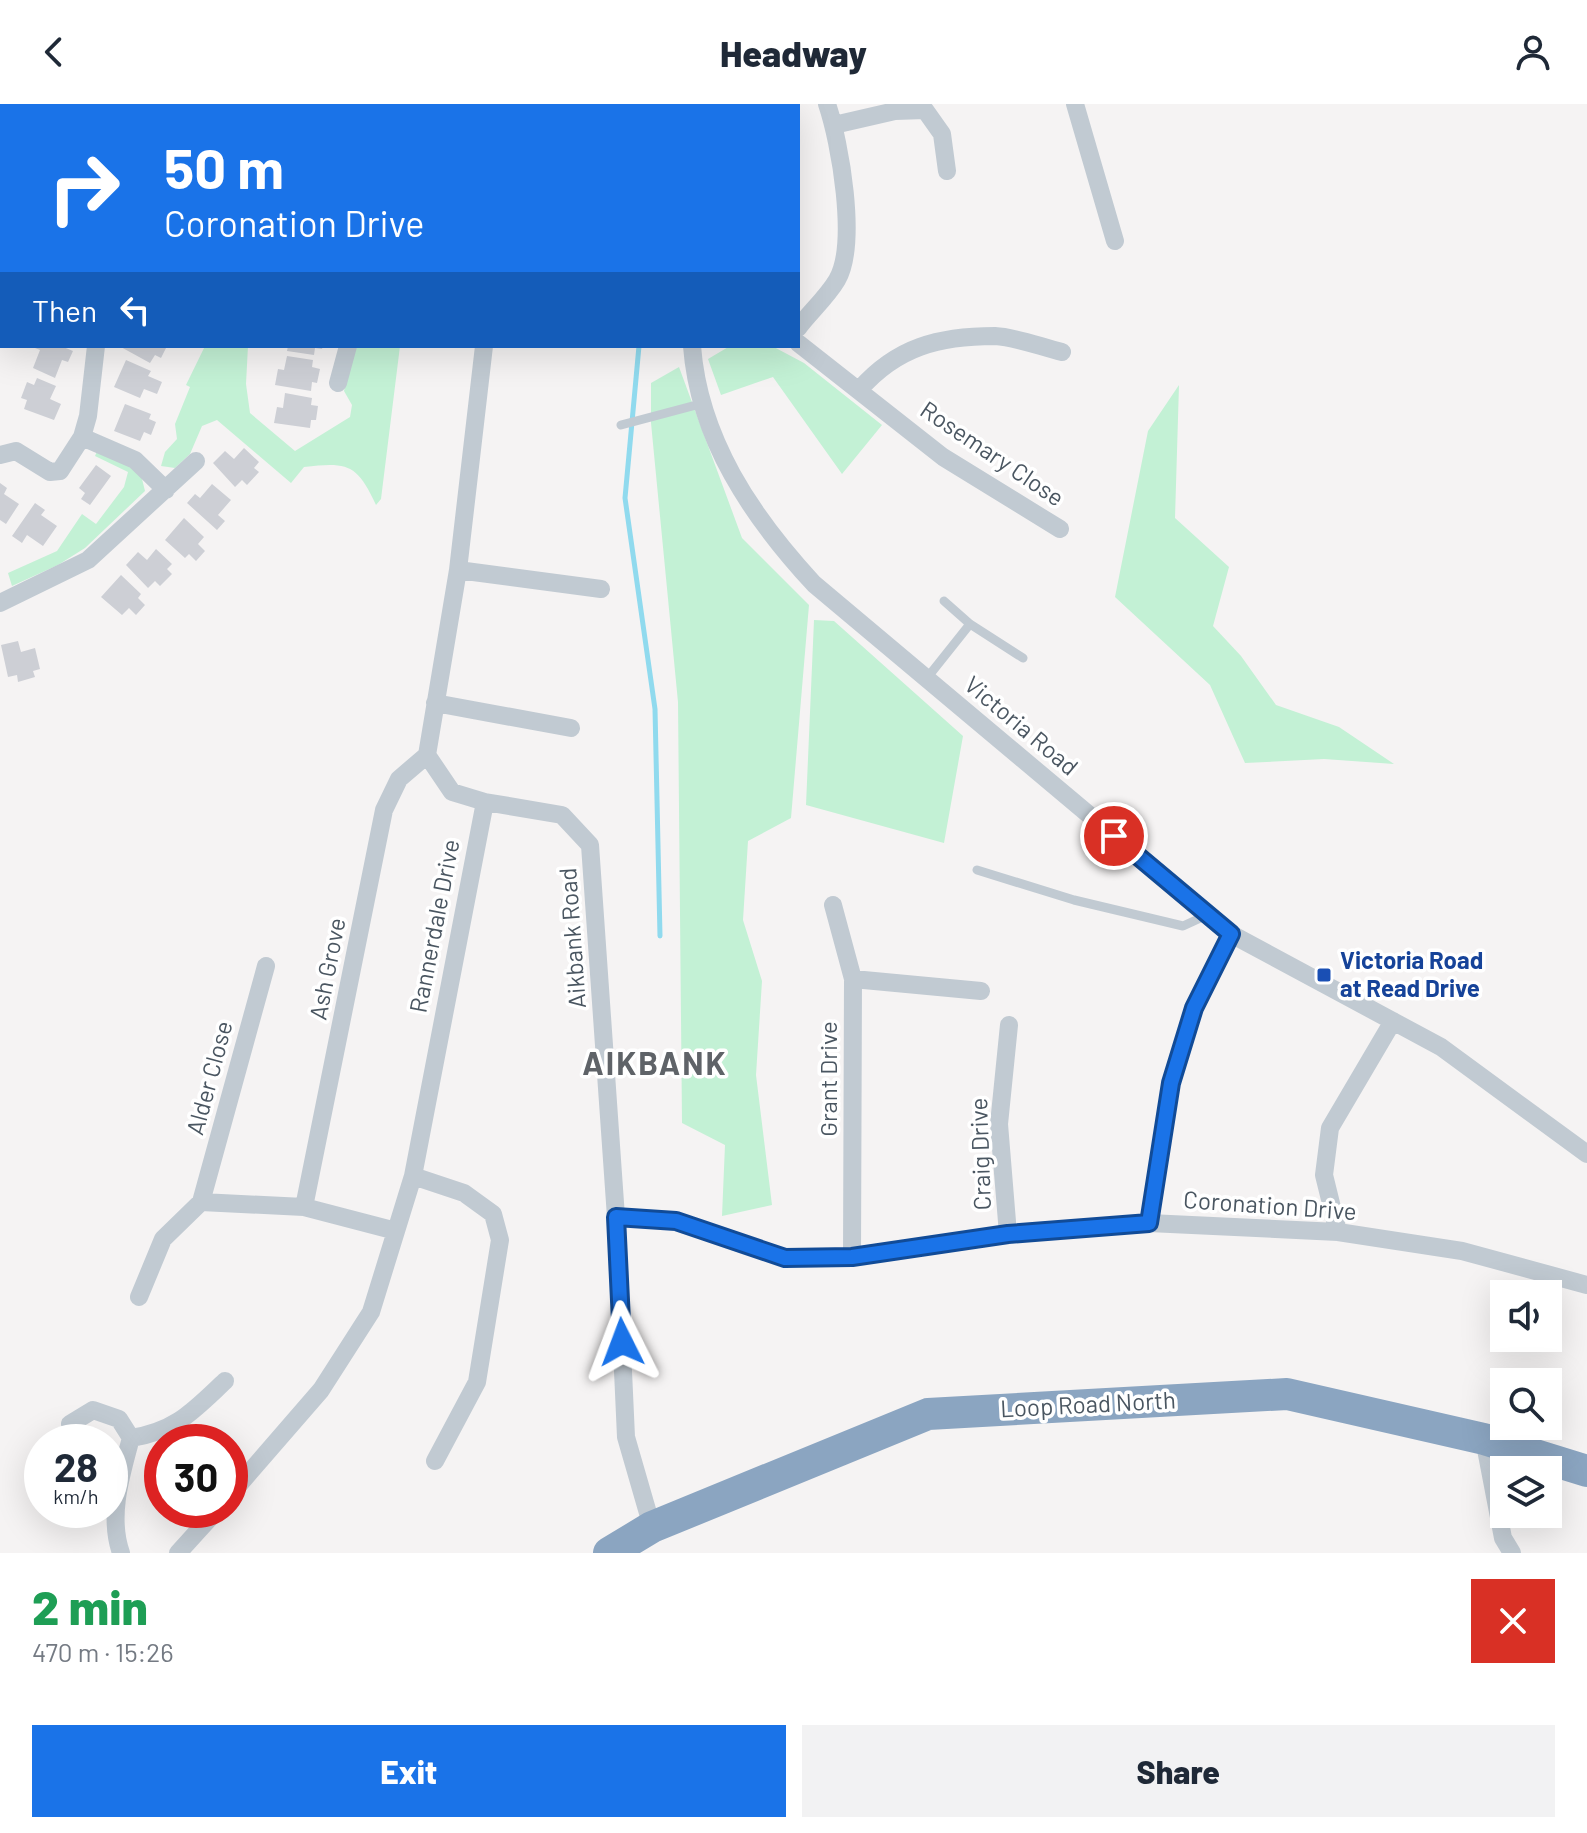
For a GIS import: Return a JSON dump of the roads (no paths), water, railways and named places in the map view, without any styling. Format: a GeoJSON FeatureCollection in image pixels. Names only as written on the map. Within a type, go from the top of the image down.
{"type":"FeatureCollection","features":[{"type":"Feature","properties":{"kind":"highway","name":"Loop Road North"},"geometry":{"type":"LineString","coordinates":[[609,1553],[652,1527],[928,1414],[1287,1394],[1484,1439],[1587,1471]]}},
{"type":"Feature","properties":{"kind":"street"},"geometry":{"type":"LineString","coordinates":[[800,326],[838,278],[848,212],[834,125],[827,104]]}},
{"type":"Feature","properties":{"kind":"street"},"geometry":{"type":"LineString","coordinates":[[1075,104],[1115,241]]}},
{"type":"Feature","properties":{"kind":"street"},"geometry":{"type":"LineString","coordinates":[[834,125],[895,111],[925,110],[942,134],[947,171]]}},
{"type":"Feature","properties":{"kind":"street"},"geometry":{"type":"LineString","coordinates":[[860,389],[881,364],[924,344],[997,336],[1062,352]]}},
{"type":"Feature","properties":{"kind":"street","name":"Rosemary Close"},"geometry":{"type":"LineString","coordinates":[[800,344],[943,457],[1060,529]]}},
{"type":"Feature","properties":{"kind":"street"},"geometry":{"type":"LineString","coordinates":[[0,455],[16,451],[56,473],[82,437],[88,416],[96,348]]}},
{"type":"Feature","properties":{"kind":"street"},"geometry":{"type":"LineString","coordinates":[[338,383],[347,348]]}},
{"type":"Feature","properties":{"kind":"street"},"geometry":{"type":"LineString","coordinates":[[484,348],[458,570],[427,755],[452,792],[485,802]]}},
{"type":"Feature","properties":{"kind":"street","name":"Victoria Road"},"geometry":{"type":"LineString","coordinates":[[692,348],[700,404],[735,482],[789,557],[814,584],[1231,934],[1441,1047],[1587,1154]]}},
{"type":"Feature","properties":{"kind":"street"},"geometry":{"type":"LineString","coordinates":[[82,437],[135,460],[166,490]]}},
{"type":"Feature","properties":{"kind":"street"},"geometry":{"type":"LineString","coordinates":[[0,603],[88,560],[196,461]]}},
{"type":"Feature","properties":{"kind":"street"},"geometry":{"type":"LineString","coordinates":[[458,570],[601,589]]}},
{"type":"Feature","properties":{"kind":"street"},"geometry":{"type":"LineString","coordinates":[[435,703],[571,728]]}},
{"type":"Feature","properties":{"kind":"street","name":"Ash Grove"},"geometry":{"type":"LineString","coordinates":[[304,1207],[384,810],[399,779],[427,755]]}},
{"type":"Feature","properties":{"kind":"street","name":"Rannerdale Drive"},"geometry":{"type":"LineString","coordinates":[[248,1474],[321,1390],[371,1312],[413,1176],[485,802]]}},
{"type":"Feature","properties":{"kind":"street","name":"Aikbank Road"},"geometry":{"type":"LineString","coordinates":[[485,802],[562,815],[590,845],[616,1217],[626,1437],[652,1527]]}},
{"type":"Feature","properties":{"kind":"street","name":"Grant Drive"},"geometry":{"type":"LineString","coordinates":[[833,905],[853,979],[852,1257]]}},
{"type":"Feature","properties":{"kind":"street"},"geometry":{"type":"LineString","coordinates":[[1149,1223],[1171,1083],[1194,1008],[1231,934]]}},
{"type":"Feature","properties":{"kind":"street","name":"Alder Close"},"geometry":{"type":"LineString","coordinates":[[201,1202],[266,966]]}},
{"type":"Feature","properties":{"kind":"street"},"geometry":{"type":"LineString","coordinates":[[853,979],[981,991]]}},
{"type":"Feature","properties":{"kind":"street"},"geometry":{"type":"LineString","coordinates":[[1338,1232],[1324,1175],[1330,1128],[1393,1021]]}},
{"type":"Feature","properties":{"kind":"street","name":"Craig Drive"},"geometry":{"type":"LineString","coordinates":[[1008,1234],[999,1124],[1009,1025]]}},
{"type":"Feature","properties":{"kind":"street"},"geometry":{"type":"LineString","coordinates":[[413,1176],[464,1193],[474,1200],[493,1214],[500,1240],[477,1382],[435,1461]]}},
{"type":"Feature","properties":{"kind":"street"},"geometry":{"type":"LineString","coordinates":[[139,1297],[163,1239],[201,1202],[304,1207],[396,1231]]}},
{"type":"Feature","properties":{"kind":"street","name":"Coronation Drive"},"geometry":{"type":"LineString","coordinates":[[616,1217],[676,1221],[785,1258],[852,1257],[1008,1234],[1149,1223],[1338,1232],[1462,1251],[1587,1285]]}},
{"type":"Feature","properties":{"kind":"street"},"geometry":{"type":"LineString","coordinates":[[131,1438],[161,1433],[188,1416],[225,1381]]}},
{"type":"Feature","properties":{"kind":"street"},"geometry":{"type":"LineString","coordinates":[[70,1424],[93,1410],[119,1419],[122,1424]]}},
{"type":"Feature","properties":{"kind":"street"},"geometry":{"type":"LineString","coordinates":[[121,1553],[115,1536],[118,1484],[131,1438],[128,1433]]}},
{"type":"Feature","properties":{"kind":"street"},"geometry":{"type":"LineString","coordinates":[[1484,1439],[1503,1538],[1512,1553]]}},
{"type":"Feature","properties":{"kind":"street"},"geometry":{"type":"LineString","coordinates":[[178,1553],[201,1528]]}},
{"type":"Feature","properties":{"kind":"lane"},"geometry":{"type":"LineString","coordinates":[[621,425],[700,404]]}},
{"type":"Feature","properties":{"kind":"lane"},"geometry":{"type":"LineString","coordinates":[[944,601],[970,624],[1023,658]]}},
{"type":"Feature","properties":{"kind":"lane"},"geometry":{"type":"LineString","coordinates":[[927,678],[970,624]]}},
{"type":"Feature","properties":{"kind":"lane"},"geometry":{"type":"LineString","coordinates":[[977,870],[1074,900],[1183,926],[1207,915]]}},
{"type":"Feature","properties":{"kind":"waterway"},"geometry":{"type":"LineString","coordinates":[[639,348],[625,498],[655,709],[660,936]]}},
{"type":"Feature","properties":{"kind":"place","name":"Victoria Road at Read Drive"},"geometry":{"type":"Point","coordinates":[1324,975]}},
{"type":"Feature","properties":{"kind":"district","name":"AIKBANK"},"geometry":{"type":"Point","coordinates":[655,1064]}}]}
